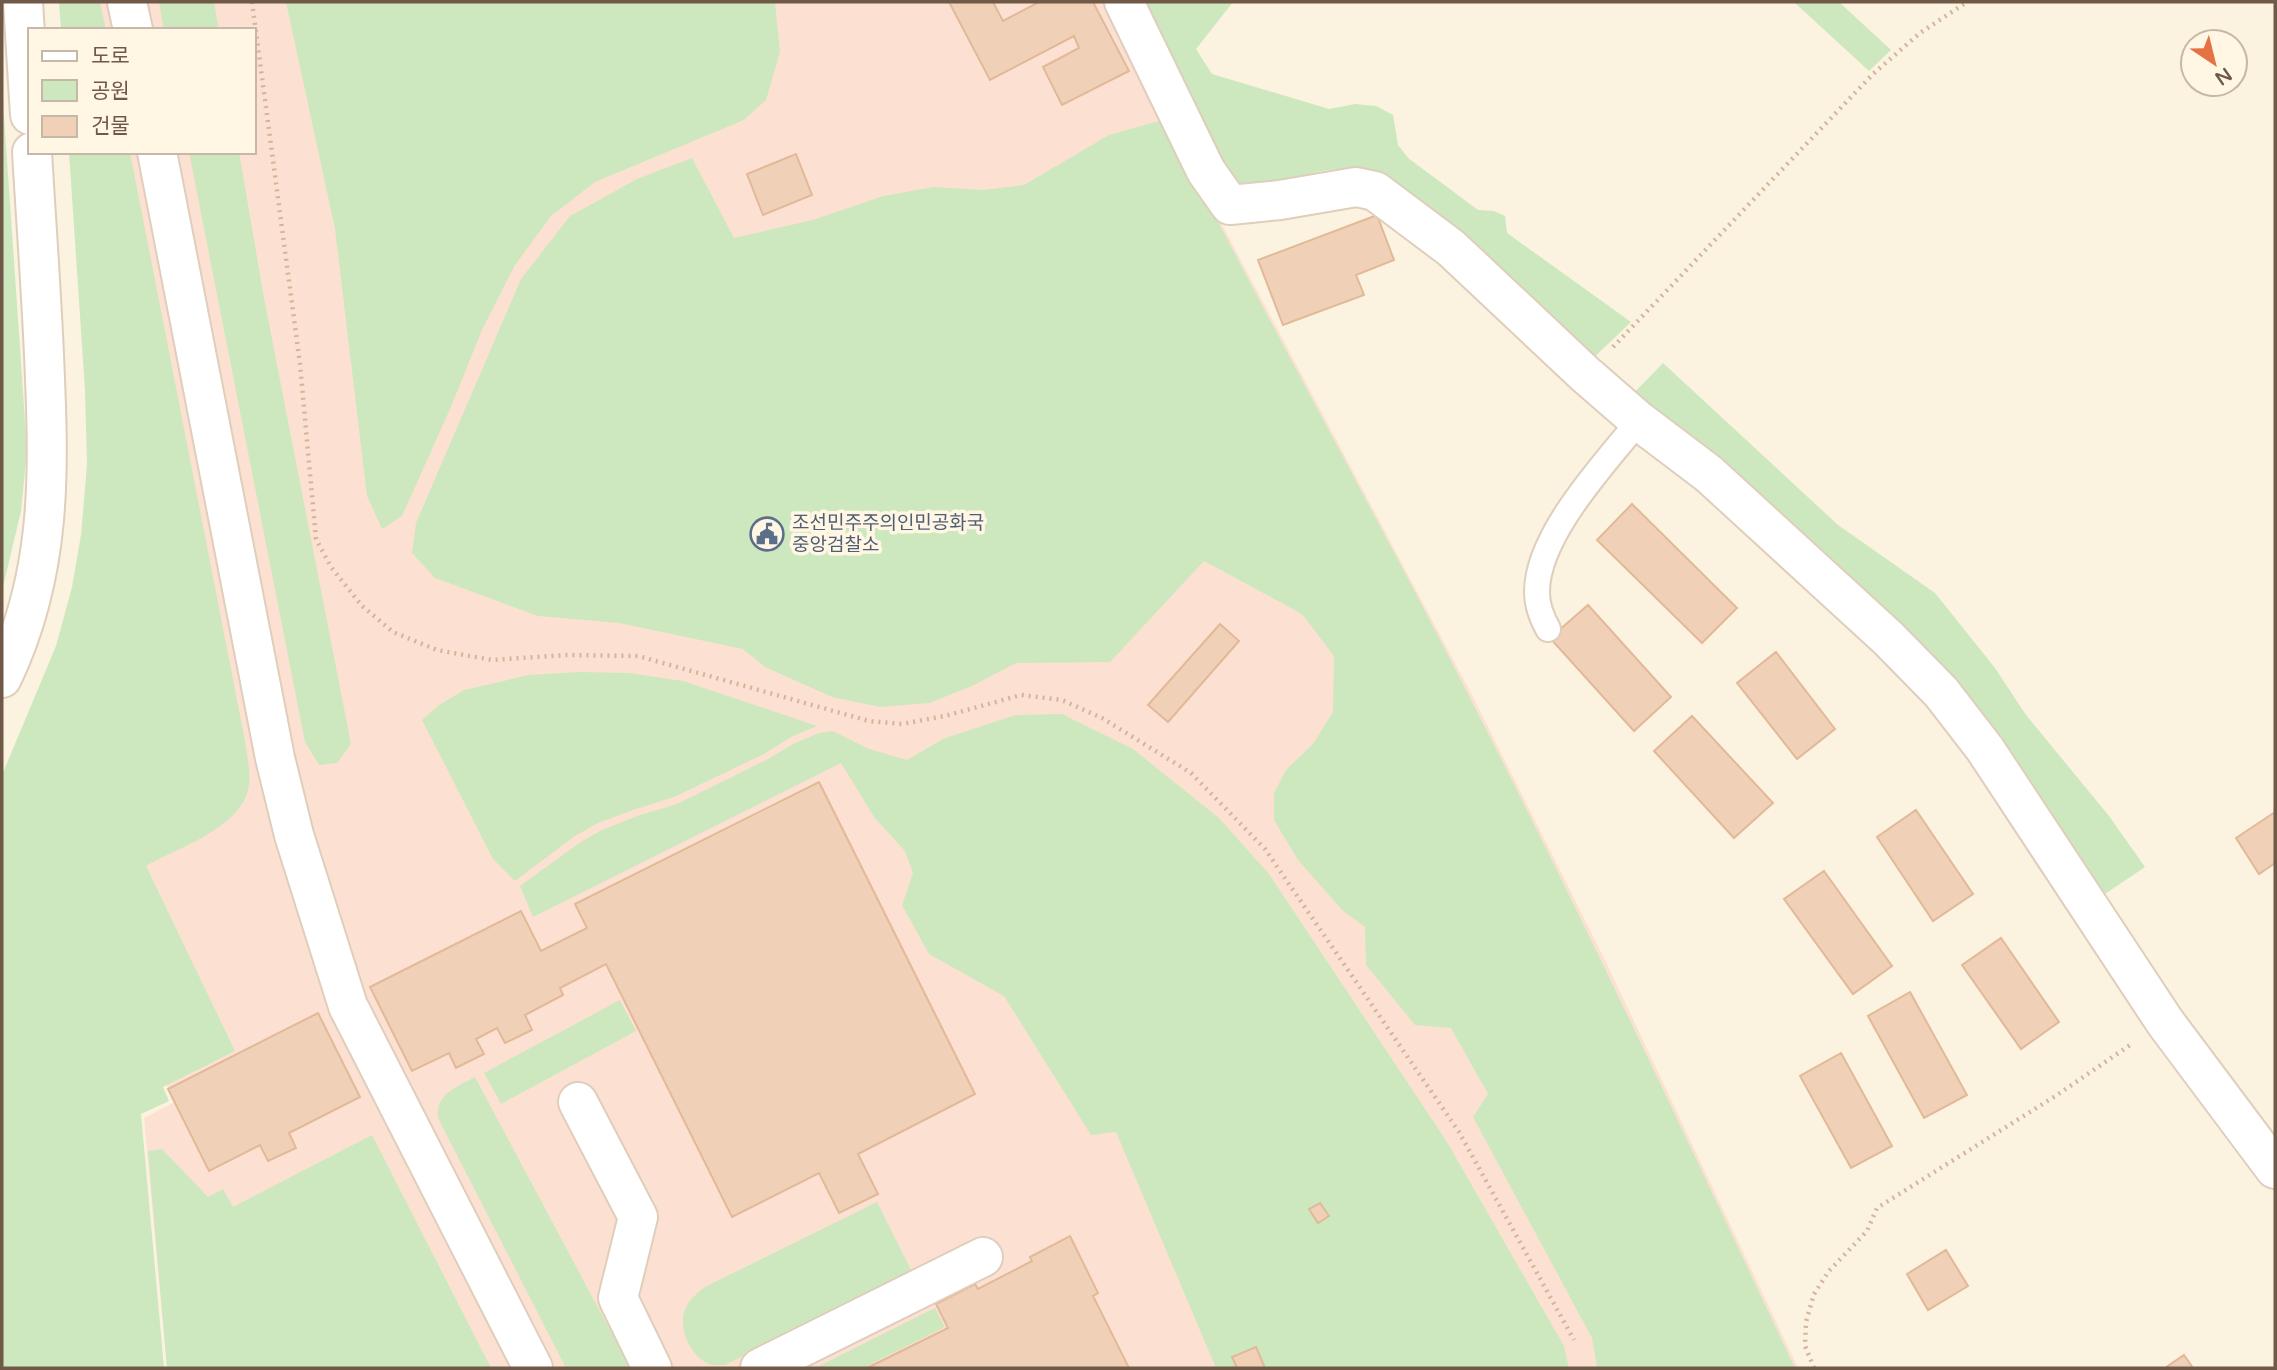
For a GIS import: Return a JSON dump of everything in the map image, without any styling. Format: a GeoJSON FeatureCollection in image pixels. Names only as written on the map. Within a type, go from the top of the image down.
{"type":"FeatureCollection","features":[{"type":"Feature","properties":{"kind":"street"},"geometry":{"type":"LineString","coordinates":[[23,2],[28,82]]}},
{"type":"Feature","properties":{"kind":"street"},"geometry":{"type":"LineString","coordinates":[[127,2],[133,28]]}},
{"type":"Feature","properties":{"kind":"street"},"geometry":{"type":"LineString","coordinates":[[1124,2],[1206,170],[1230,205],[1267,202],[1356,187],[1375,191],[1451,248],[1585,374],[1639,421],[1709,474],[1888,638],[1941,692],[1985,749],[2165,1022],[2275,1169]]}},
{"type":"Feature","properties":{"kind":"street"},"geometry":{"type":"LineString","coordinates":[[2,678],[31,603],[47,492],[47,438],[32,154]]}},
{"type":"Feature","properties":{"kind":"street"},"geometry":{"type":"LineString","coordinates":[[157,154],[275,758],[294,835],[348,1006],[533,1368]]}},
{"type":"Feature","properties":{"kind":"street"},"geometry":{"type":"LineString","coordinates":[[578,1102],[638,1217],[618,1298],[652,1368]]}},
{"type":"Feature","properties":{"kind":"street"},"geometry":{"type":"LineString","coordinates":[[760,1368],[983,1257]]}},
{"type":"Feature","properties":{"kind":"lane"},"geometry":{"type":"LineString","coordinates":[[1548,629],[1541,616],[1536,593],[1551,542],[1564,515],[1639,421]]}},
{"type":"Feature","properties":{"kind":"path"},"geometry":{"type":"LineString","coordinates":[[252,2],[255,28]]}},
{"type":"Feature","properties":{"kind":"path"},"geometry":{"type":"LineString","coordinates":[[1585,374],[1873,74],[1920,33],[1967,2]]}},
{"type":"Feature","properties":{"kind":"path"},"geometry":{"type":"LineString","coordinates":[[256,32],[300,364],[316,540],[331,567],[362,606],[393,632],[438,650],[492,660],[566,655],[638,656],[869,721],[902,724],[945,716],[1021,695],[1062,700],[1102,718],[1147,744],[1191,773],[1265,849],[1459,1132],[1574,1340]]}},
{"type":"Feature","properties":{"kind":"path"},"geometry":{"type":"LineString","coordinates":[[1814,1368],[1805,1346],[1806,1322],[1814,1294],[1829,1271],[1867,1231],[1877,1208],[2057,1095],[2165,1022]]}},
{"type":"Feature","properties":{"kind":"shaded area","name":"조선민주주의인민공화국 중앙검찰소"},"geometry":{"type":"Polygon","coordinates":[[[91,2],[1109,2],[1220,221],[1474,699],[1605,960],[1798,1368],[167,1368],[144,1118],[175,1102],[161,1073],[142,873],[112,154],[256,154],[256,28],[95,28],[91,2]]]}},
{"type":"Feature","properties":{"kind":"green space"},"geometry":{"type":"Polygon","coordinates":[[[59,2],[100,2],[106,28],[61,28],[59,2]]]}},
{"type":"Feature","properties":{"kind":"green space"},"geometry":{"type":"Polygon","coordinates":[[[159,2],[214,2],[219,28],[164,28],[159,2]]]}},
{"type":"Feature","properties":{"kind":"green space"},"geometry":{"type":"Polygon","coordinates":[[[286,2],[775,2],[780,52],[766,100],[744,120],[595,182],[551,216],[515,265],[482,330],[402,516],[382,529],[367,496],[335,229],[286,2]]]}},
{"type":"Feature","properties":{"kind":"green space"},"geometry":{"type":"Polygon","coordinates":[[[1133,2],[1233,2],[1196,49],[1212,74],[1329,109],[1355,104],[1376,106],[1393,115],[1398,145],[1408,158],[1478,210],[1494,211],[1505,216],[1507,233],[1631,322],[1586,365],[1369,174],[1354,170],[1328,170],[1261,185],[1223,179],[1133,2]]]}},
{"type":"Feature","properties":{"kind":"green space"},"geometry":{"type":"Polygon","coordinates":[[[1794,2],[1839,2],[1891,50],[1869,71],[1794,2]]]}},
{"type":"Feature","properties":{"kind":"green space"},"geometry":{"type":"Polygon","coordinates":[[[2,87],[27,450],[21,511],[2,591],[2,87]]]}},
{"type":"Feature","properties":{"kind":"green space"},"geometry":{"type":"Polygon","coordinates":[[[1166,119],[1432,625],[1554,864],[1795,1368],[1597,1368],[1592,1338],[1473,1117],[1488,1094],[1451,1028],[1415,1025],[1366,965],[1365,927],[1343,911],[1298,860],[1274,820],[1274,793],[1286,770],[1313,744],[1333,712],[1334,656],[1302,614],[1204,561],[1110,662],[1016,663],[972,686],[929,703],[880,707],[832,697],[765,667],[743,649],[619,623],[538,616],[435,578],[412,553],[416,523],[521,279],[570,216],[637,179],[692,158],[734,238],[813,220],[883,196],[934,187],[983,190],[1024,185],[1109,135],[1166,119]]]}},
{"type":"Feature","properties":{"kind":"green space"},"geometry":{"type":"Polygon","coordinates":[[[69,154],[130,154],[249,770],[249,784],[235,813],[208,834],[146,866],[235,1051],[163,1087],[169,1101],[141,1114],[164,1368],[2,1368],[2,775],[56,646],[72,587],[81,535],[87,465],[85,390],[69,154]]]}},
{"type":"Feature","properties":{"kind":"green space"},"geometry":{"type":"Polygon","coordinates":[[[189,154],[239,154],[264,298],[351,744],[337,763],[319,765],[305,742],[189,154]]]}},
{"type":"Feature","properties":{"kind":"green space"},"geometry":{"type":"Polygon","coordinates":[[[1663,363],[1838,525],[1935,593],[1995,668],[2026,715],[2109,816],[2145,867],[2099,898],[2018,775],[1628,399],[1663,363]]]}},
{"type":"Feature","properties":{"kind":"green space"},"geometry":{"type":"Polygon","coordinates":[[[629,673],[683,681],[817,726],[674,797],[598,823],[575,836],[515,881],[493,859],[422,720],[439,705],[464,690],[529,675],[629,673]]]}},
{"type":"Feature","properties":{"kind":"green space"},"geometry":{"type":"Polygon","coordinates":[[[1062,714],[1133,749],[1219,818],[1269,874],[1447,1142],[1564,1346],[1569,1368],[1216,1368],[1116,1132],[1091,1135],[1004,996],[929,954],[902,905],[913,873],[905,851],[874,817],[841,763],[533,917],[520,886],[579,843],[602,830],[677,804],[819,733],[833,731],[869,749],[907,760],[945,738],[1016,715],[1062,714]]]}},
{"type":"Feature","properties":{"kind":"green space"},"geometry":{"type":"Polygon","coordinates":[[[620,1000],[636,1031],[501,1104],[484,1073],[620,1000]]]}},
{"type":"Feature","properties":{"kind":"green space"},"geometry":{"type":"Polygon","coordinates":[[[475,1077],[628,1368],[566,1368],[438,1118],[440,1103],[444,1097],[475,1077]]]}},
{"type":"Feature","properties":{"kind":"green space"},"geometry":{"type":"Polygon","coordinates":[[[372,1135],[491,1368],[167,1368],[148,1151],[162,1149],[208,1197],[223,1189],[233,1207],[372,1135]]]}},
{"type":"Feature","properties":{"kind":"green space"},"geometry":{"type":"Polygon","coordinates":[[[877,1202],[913,1274],[725,1365],[709,1364],[696,1354],[687,1339],[683,1323],[686,1307],[699,1291],[877,1202]]]}},
{"type":"Feature","properties":{"kind":"green space"},"geometry":{"type":"Polygon","coordinates":[[[935,1308],[945,1327],[863,1368],[815,1368],[935,1308]]]}},
{"type":"Feature","properties":{"kind":"building"},"geometry":{"type":"Polygon","coordinates":[[[949,2],[993,2],[1003,21],[1039,2],[1093,2],[1129,71],[1062,105],[1043,67],[1079,48],[1074,36],[990,80],[949,2]]]}},
{"type":"Feature","properties":{"kind":"building"},"geometry":{"type":"Polygon","coordinates":[[[796,154],[812,195],[763,215],[747,174],[796,154]]]}},
{"type":"Feature","properties":{"kind":"building"},"geometry":{"type":"Polygon","coordinates":[[[1377,215],[1394,260],[1356,275],[1364,295],[1283,325],[1258,260],[1377,215]]]}},
{"type":"Feature","properties":{"kind":"building"},"geometry":{"type":"Polygon","coordinates":[[[1632,504],[1737,608],[1702,643],[1597,540],[1632,504]]]}},
{"type":"Feature","properties":{"kind":"building"},"geometry":{"type":"Polygon","coordinates":[[[1588,605],[1671,697],[1634,731],[1550,638],[1588,605]]]}},
{"type":"Feature","properties":{"kind":"building"},"geometry":{"type":"Polygon","coordinates":[[[1220,624],[1239,641],[1168,722],[1148,705],[1220,624]]]}},
{"type":"Feature","properties":{"kind":"building"},"geometry":{"type":"Polygon","coordinates":[[[1776,652],[1835,729],[1797,759],[1737,683],[1776,652]]]}},
{"type":"Feature","properties":{"kind":"building"},"geometry":{"type":"Polygon","coordinates":[[[1692,716],[1773,803],[1734,838],[1654,751],[1692,716]]]}},
{"type":"Feature","properties":{"kind":"building"},"geometry":{"type":"Polygon","coordinates":[[[819,782],[975,1094],[858,1154],[878,1194],[839,1213],[819,1173],[732,1217],[606,964],[560,988],[563,995],[525,1015],[532,1030],[505,1043],[497,1028],[476,1039],[484,1054],[456,1068],[449,1053],[412,1071],[370,987],[521,911],[541,951],[587,928],[575,904],[819,782]]]}},
{"type":"Feature","properties":{"kind":"building"},"geometry":{"type":"Polygon","coordinates":[[[1916,810],[1973,894],[1933,921],[1877,837],[1916,810]]]}},
{"type":"Feature","properties":{"kind":"building"},"geometry":{"type":"Polygon","coordinates":[[[2275,812],[2275,863],[2259,874],[2236,838],[2275,812]]]}},
{"type":"Feature","properties":{"kind":"building"},"geometry":{"type":"Polygon","coordinates":[[[1824,871],[1892,966],[1853,994],[1784,899],[1824,871]]]}},
{"type":"Feature","properties":{"kind":"building"},"geometry":{"type":"Polygon","coordinates":[[[2001,938],[2059,1022],[2021,1049],[1962,965],[2001,938]]]}},
{"type":"Feature","properties":{"kind":"building"},"geometry":{"type":"Polygon","coordinates":[[[1910,992],[1967,1095],[1924,1118],[1868,1016],[1910,992]]]}},
{"type":"Feature","properties":{"kind":"building"},"geometry":{"type":"Polygon","coordinates":[[[318,1013],[360,1097],[289,1133],[296,1148],[268,1161],[260,1145],[209,1171],[168,1089],[318,1013]]]}},
{"type":"Feature","properties":{"kind":"building"},"geometry":{"type":"Polygon","coordinates":[[[1841,1053],[1892,1146],[1851,1168],[1800,1076],[1841,1053]]]}},
{"type":"Feature","properties":{"kind":"building"},"geometry":{"type":"Polygon","coordinates":[[[1320,1203],[1329,1216],[1318,1223],[1309,1209],[1320,1203]]]}},
{"type":"Feature","properties":{"kind":"building"},"geometry":{"type":"Polygon","coordinates":[[[1070,1236],[1098,1293],[1093,1296],[1129,1368],[867,1368],[948,1328],[936,1304],[975,1284],[978,1289],[1032,1261],[1030,1257],[1070,1236]]]}},
{"type":"Feature","properties":{"kind":"building"},"geometry":{"type":"Polygon","coordinates":[[[1946,1250],[1968,1286],[1928,1310],[1907,1274],[1946,1250]]]}},
{"type":"Feature","properties":{"kind":"building"},"geometry":{"type":"Polygon","coordinates":[[[1256,1347],[1265,1368],[1237,1368],[1232,1357],[1256,1347]]]}},
{"type":"Feature","properties":{"kind":"building"},"geometry":{"type":"Polygon","coordinates":[[[2184,1355],[2193,1368],[2165,1368],[2184,1355]]]}},
{"type":"Feature","properties":{"kind":"place","name":"조선민주주의인민공화국 중앙검찰소"},"geometry":{"type":"Point","coordinates":[767,534]}}]}
